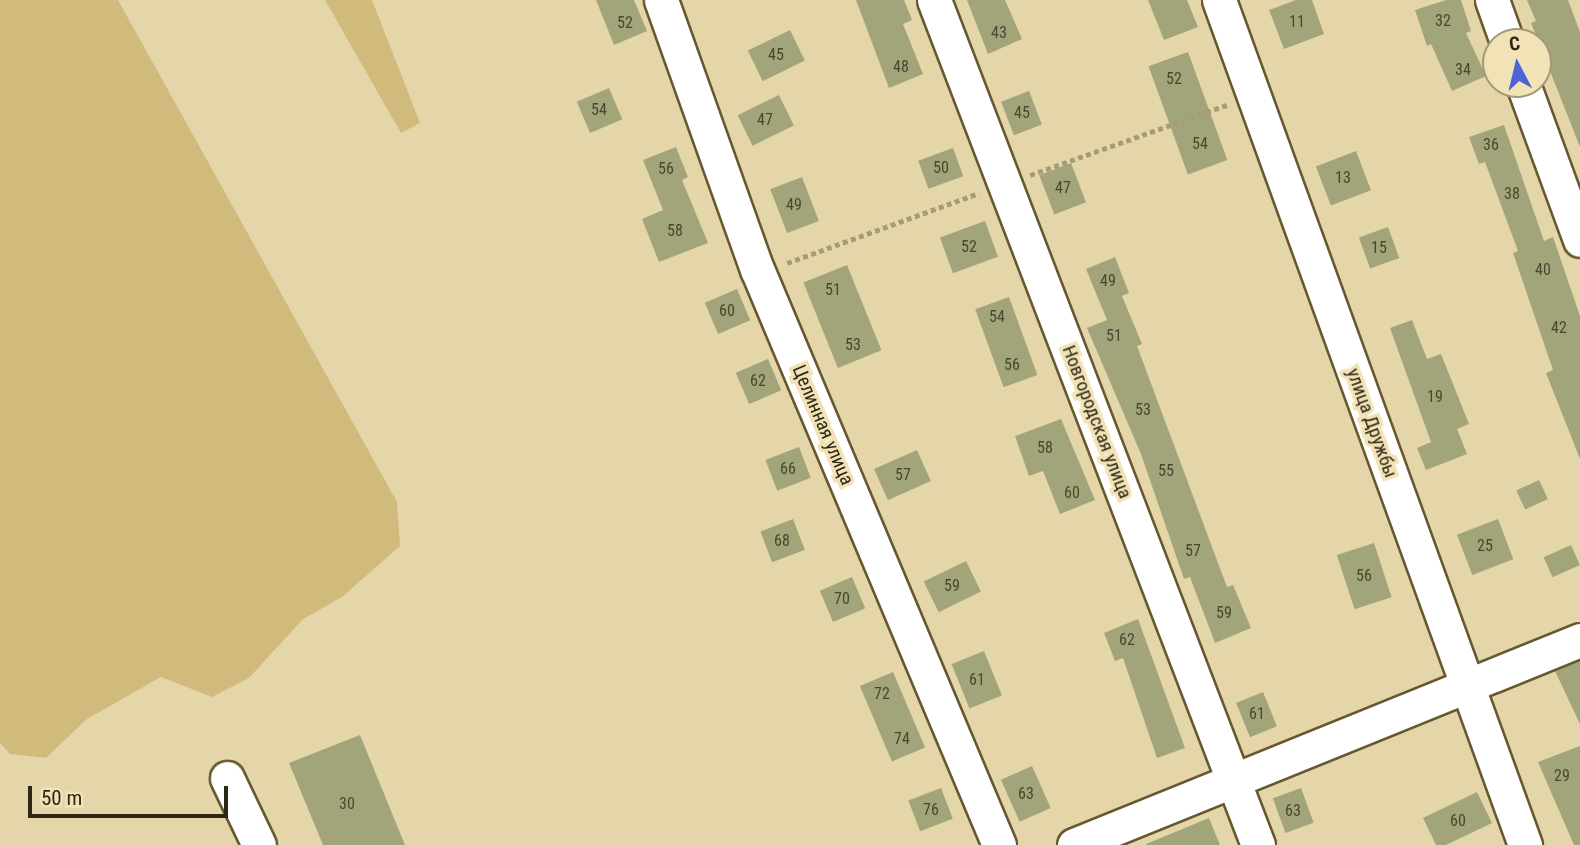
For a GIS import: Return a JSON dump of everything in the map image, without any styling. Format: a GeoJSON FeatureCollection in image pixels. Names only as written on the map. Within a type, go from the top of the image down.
{"type":"FeatureCollection","features":[{"type":"Feature","properties":{"kind":"street","name":"Целинная улица"},"geometry":{"type":"LineString","coordinates":[[661,0],[757,269],[999,845]]}},
{"type":"Feature","properties":{"kind":"street","name":"Новгородская улица"},"geometry":{"type":"LineString","coordinates":[[934,0],[1258,845]]}},
{"type":"Feature","properties":{"kind":"street","name":"улица Дружбы"},"geometry":{"type":"LineString","coordinates":[[1219,0],[1525,845]]}},
{"type":"Feature","properties":{"kind":"street"},"geometry":{"type":"LineString","coordinates":[[1492,0],[1502,28]]}},
{"type":"Feature","properties":{"kind":"street"},"geometry":{"type":"LineString","coordinates":[[1528,98],[1580,240]]}},
{"type":"Feature","properties":{"kind":"street"},"geometry":{"type":"LineString","coordinates":[[1074,845],[1468,688],[1580,640]]}},
{"type":"Feature","properties":{"kind":"street"},"geometry":{"type":"LineString","coordinates":[[227,778],[259,845]]}},
{"type":"Feature","properties":{"kind":"shaded area"},"geometry":{"type":"Polygon","coordinates":[[[0,0],[118,0],[397,502],[400,546],[342,597],[303,619],[249,678],[212,697],[161,677],[87,719],[46,758],[10,754],[0,743],[0,0]]]}},
{"type":"Feature","properties":{"kind":"shaded area"},"geometry":{"type":"Polygon","coordinates":[[[325,0],[372,0],[420,123],[401,133],[325,0]]]}},
{"type":"Feature","properties":{"kind":"building"},"geometry":{"type":"Polygon","coordinates":[[[596,0],[634,0],[647,31],[614,45],[596,0]]]}},
{"type":"Feature","properties":{"kind":"building"},"geometry":{"type":"Polygon","coordinates":[[[856,0],[904,0],[912,20],[903,24],[923,74],[889,88],[856,0]]]}},
{"type":"Feature","properties":{"kind":"building"},"geometry":{"type":"Polygon","coordinates":[[[967,0],[1005,0],[1022,39],[988,54],[967,0]]]}},
{"type":"Feature","properties":{"kind":"building"},"geometry":{"type":"Polygon","coordinates":[[[1148,0],[1187,0],[1198,27],[1164,40],[1148,0]]]}},
{"type":"Feature","properties":{"kind":"building"},"geometry":{"type":"Polygon","coordinates":[[[1296,0],[1312,0],[1324,34],[1284,49],[1269,10],[1296,0]]]}},
{"type":"Feature","properties":{"kind":"building"},"geometry":{"type":"Polygon","coordinates":[[[1446,0],[1461,0],[1471,31],[1466,33],[1482,67],[1482,78],[1452,91],[1431,44],[1427,46],[1415,10],[1446,0]]]}},
{"type":"Feature","properties":{"kind":"building"},"geometry":{"type":"Polygon","coordinates":[[[1527,0],[1568,0],[1580,32],[1580,147],[1552,76],[1552,28],[1533,28],[1531,23],[1536,21],[1527,0]]]}},
{"type":"Feature","properties":{"kind":"building"},"geometry":{"type":"Polygon","coordinates":[[[790,30],[805,61],[763,81],[748,51],[790,30]]]}},
{"type":"Feature","properties":{"kind":"building"},"geometry":{"type":"Polygon","coordinates":[[[1188,52],[1227,160],[1188,174],[1149,66],[1188,52]]]}},
{"type":"Feature","properties":{"kind":"building"},"geometry":{"type":"Polygon","coordinates":[[[609,88],[622,119],[590,133],[577,102],[609,88]]]}},
{"type":"Feature","properties":{"kind":"building"},"geometry":{"type":"Polygon","coordinates":[[[1029,91],[1042,125],[1014,135],[1001,102],[1029,91]]]}},
{"type":"Feature","properties":{"kind":"building"},"geometry":{"type":"Polygon","coordinates":[[[779,95],[794,126],[753,146],[738,115],[779,95]]]}},
{"type":"Feature","properties":{"kind":"building"},"geometry":{"type":"Polygon","coordinates":[[[1504,125],[1544,241],[1553,237],[1580,316],[1580,459],[1546,373],[1553,370],[1513,253],[1518,251],[1485,162],[1479,164],[1469,137],[1504,125]]]}},
{"type":"Feature","properties":{"kind":"building"},"geometry":{"type":"Polygon","coordinates":[[[676,147],[688,177],[682,180],[708,243],[659,262],[642,219],[663,210],[643,160],[676,147]]]}},
{"type":"Feature","properties":{"kind":"building"},"geometry":{"type":"Polygon","coordinates":[[[953,148],[963,176],[928,189],[918,161],[953,148]]]}},
{"type":"Feature","properties":{"kind":"building"},"geometry":{"type":"Polygon","coordinates":[[[1356,151],[1371,190],[1331,206],[1316,166],[1356,151]]]}},
{"type":"Feature","properties":{"kind":"building"},"geometry":{"type":"Polygon","coordinates":[[[1071,163],[1086,202],[1054,214],[1039,175],[1071,163]]]}},
{"type":"Feature","properties":{"kind":"building"},"geometry":{"type":"Polygon","coordinates":[[[802,177],[819,221],[787,233],[770,189],[802,177]]]}},
{"type":"Feature","properties":{"kind":"building"},"geometry":{"type":"Polygon","coordinates":[[[985,221],[998,257],[953,273],[940,237],[985,221]]]}},
{"type":"Feature","properties":{"kind":"building"},"geometry":{"type":"Polygon","coordinates":[[[1388,227],[1399,258],[1370,269],[1359,238],[1388,227]]]}},
{"type":"Feature","properties":{"kind":"building"},"geometry":{"type":"Polygon","coordinates":[[[1115,257],[1129,293],[1122,296],[1142,344],[1137,346],[1227,587],[1233,585],[1251,628],[1215,643],[1190,577],[1184,579],[1141,454],[1087,328],[1107,320],[1086,269],[1115,257]]]}},
{"type":"Feature","properties":{"kind":"building"},"geometry":{"type":"Polygon","coordinates":[[[847,265],[881,350],[838,368],[803,283],[847,265]]]}},
{"type":"Feature","properties":{"kind":"building"},"geometry":{"type":"Polygon","coordinates":[[[737,289],[750,320],[718,334],[705,303],[737,289]]]}},
{"type":"Feature","properties":{"kind":"building"},"geometry":{"type":"Polygon","coordinates":[[[1009,297],[1037,375],[1004,387],[975,309],[1009,297]]]}},
{"type":"Feature","properties":{"kind":"building"},"geometry":{"type":"Polygon","coordinates":[[[1412,320],[1427,359],[1441,354],[1469,424],[1457,429],[1467,454],[1426,470],[1417,448],[1431,442],[1390,328],[1412,320]]]}},
{"type":"Feature","properties":{"kind":"building"},"geometry":{"type":"Polygon","coordinates":[[[768,359],[781,390],[749,404],[736,373],[768,359]]]}},
{"type":"Feature","properties":{"kind":"building"},"geometry":{"type":"Polygon","coordinates":[[[1061,419],[1095,500],[1060,514],[1043,471],[1029,476],[1015,436],[1061,419]]]}},
{"type":"Feature","properties":{"kind":"building"},"geometry":{"type":"Polygon","coordinates":[[[799,447],[811,478],[777,491],[765,460],[799,447]]]}},
{"type":"Feature","properties":{"kind":"building"},"geometry":{"type":"Polygon","coordinates":[[[917,450],[931,481],[888,500],[874,469],[917,450]]]}},
{"type":"Feature","properties":{"kind":"building"},"geometry":{"type":"Polygon","coordinates":[[[1539,480],[1548,499],[1525,510],[1516,491],[1539,480]]]}},
{"type":"Feature","properties":{"kind":"building"},"geometry":{"type":"Polygon","coordinates":[[[793,519],[805,550],[772,562],[760,532],[793,519]]]}},
{"type":"Feature","properties":{"kind":"building"},"geometry":{"type":"Polygon","coordinates":[[[1498,519],[1513,559],[1472,575],[1457,535],[1498,519]]]}},
{"type":"Feature","properties":{"kind":"building"},"geometry":{"type":"Polygon","coordinates":[[[1374,543],[1392,597],[1355,609],[1337,555],[1374,543]]]}},
{"type":"Feature","properties":{"kind":"building"},"geometry":{"type":"Polygon","coordinates":[[[1571,545],[1580,565],[1553,577],[1544,557],[1571,545]]]}},
{"type":"Feature","properties":{"kind":"building"},"geometry":{"type":"Polygon","coordinates":[[[966,561],[981,592],[939,612],[924,582],[966,561]]]}},
{"type":"Feature","properties":{"kind":"building"},"geometry":{"type":"Polygon","coordinates":[[[852,577],[865,608],[833,622],[820,591],[852,577]]]}},
{"type":"Feature","properties":{"kind":"building"},"geometry":{"type":"Polygon","coordinates":[[[1138,619],[1185,748],[1157,758],[1123,658],[1115,661],[1104,633],[1138,619]]]}},
{"type":"Feature","properties":{"kind":"building"},"geometry":{"type":"Polygon","coordinates":[[[984,651],[1002,696],[970,709],[952,664],[984,651]]]}},
{"type":"Feature","properties":{"kind":"building"},"geometry":{"type":"Polygon","coordinates":[[[1580,661],[1580,724],[1555,671],[1580,661]]]}},
{"type":"Feature","properties":{"kind":"building"},"geometry":{"type":"Polygon","coordinates":[[[893,672],[925,747],[892,762],[860,686],[893,672]]]}},
{"type":"Feature","properties":{"kind":"building"},"geometry":{"type":"Polygon","coordinates":[[[1263,692],[1277,726],[1250,737],[1236,703],[1263,692]]]}},
{"type":"Feature","properties":{"kind":"building"},"geometry":{"type":"Polygon","coordinates":[[[360,735],[405,845],[323,845],[289,763],[360,735]]]}},
{"type":"Feature","properties":{"kind":"building"},"geometry":{"type":"Polygon","coordinates":[[[1580,746],[1580,845],[1574,845],[1538,762],[1580,746]]]}},
{"type":"Feature","properties":{"kind":"building"},"geometry":{"type":"Polygon","coordinates":[[[1032,766],[1051,808],[1020,822],[1001,780],[1032,766]]]}},
{"type":"Feature","properties":{"kind":"building"},"geometry":{"type":"Polygon","coordinates":[[[941,788],[953,819],[920,831],[908,801],[941,788]]]}},
{"type":"Feature","properties":{"kind":"building"},"geometry":{"type":"Polygon","coordinates":[[[1301,788],[1314,823],[1285,833],[1273,798],[1301,788]]]}},
{"type":"Feature","properties":{"kind":"building"},"geometry":{"type":"Polygon","coordinates":[[[1477,792],[1492,823],[1446,845],[1436,845],[1423,818],[1477,792]]]}},
{"type":"Feature","properties":{"kind":"building"},"geometry":{"type":"Polygon","coordinates":[[[1209,818],[1220,845],[1146,845],[1146,844],[1209,818]]]}}]}
